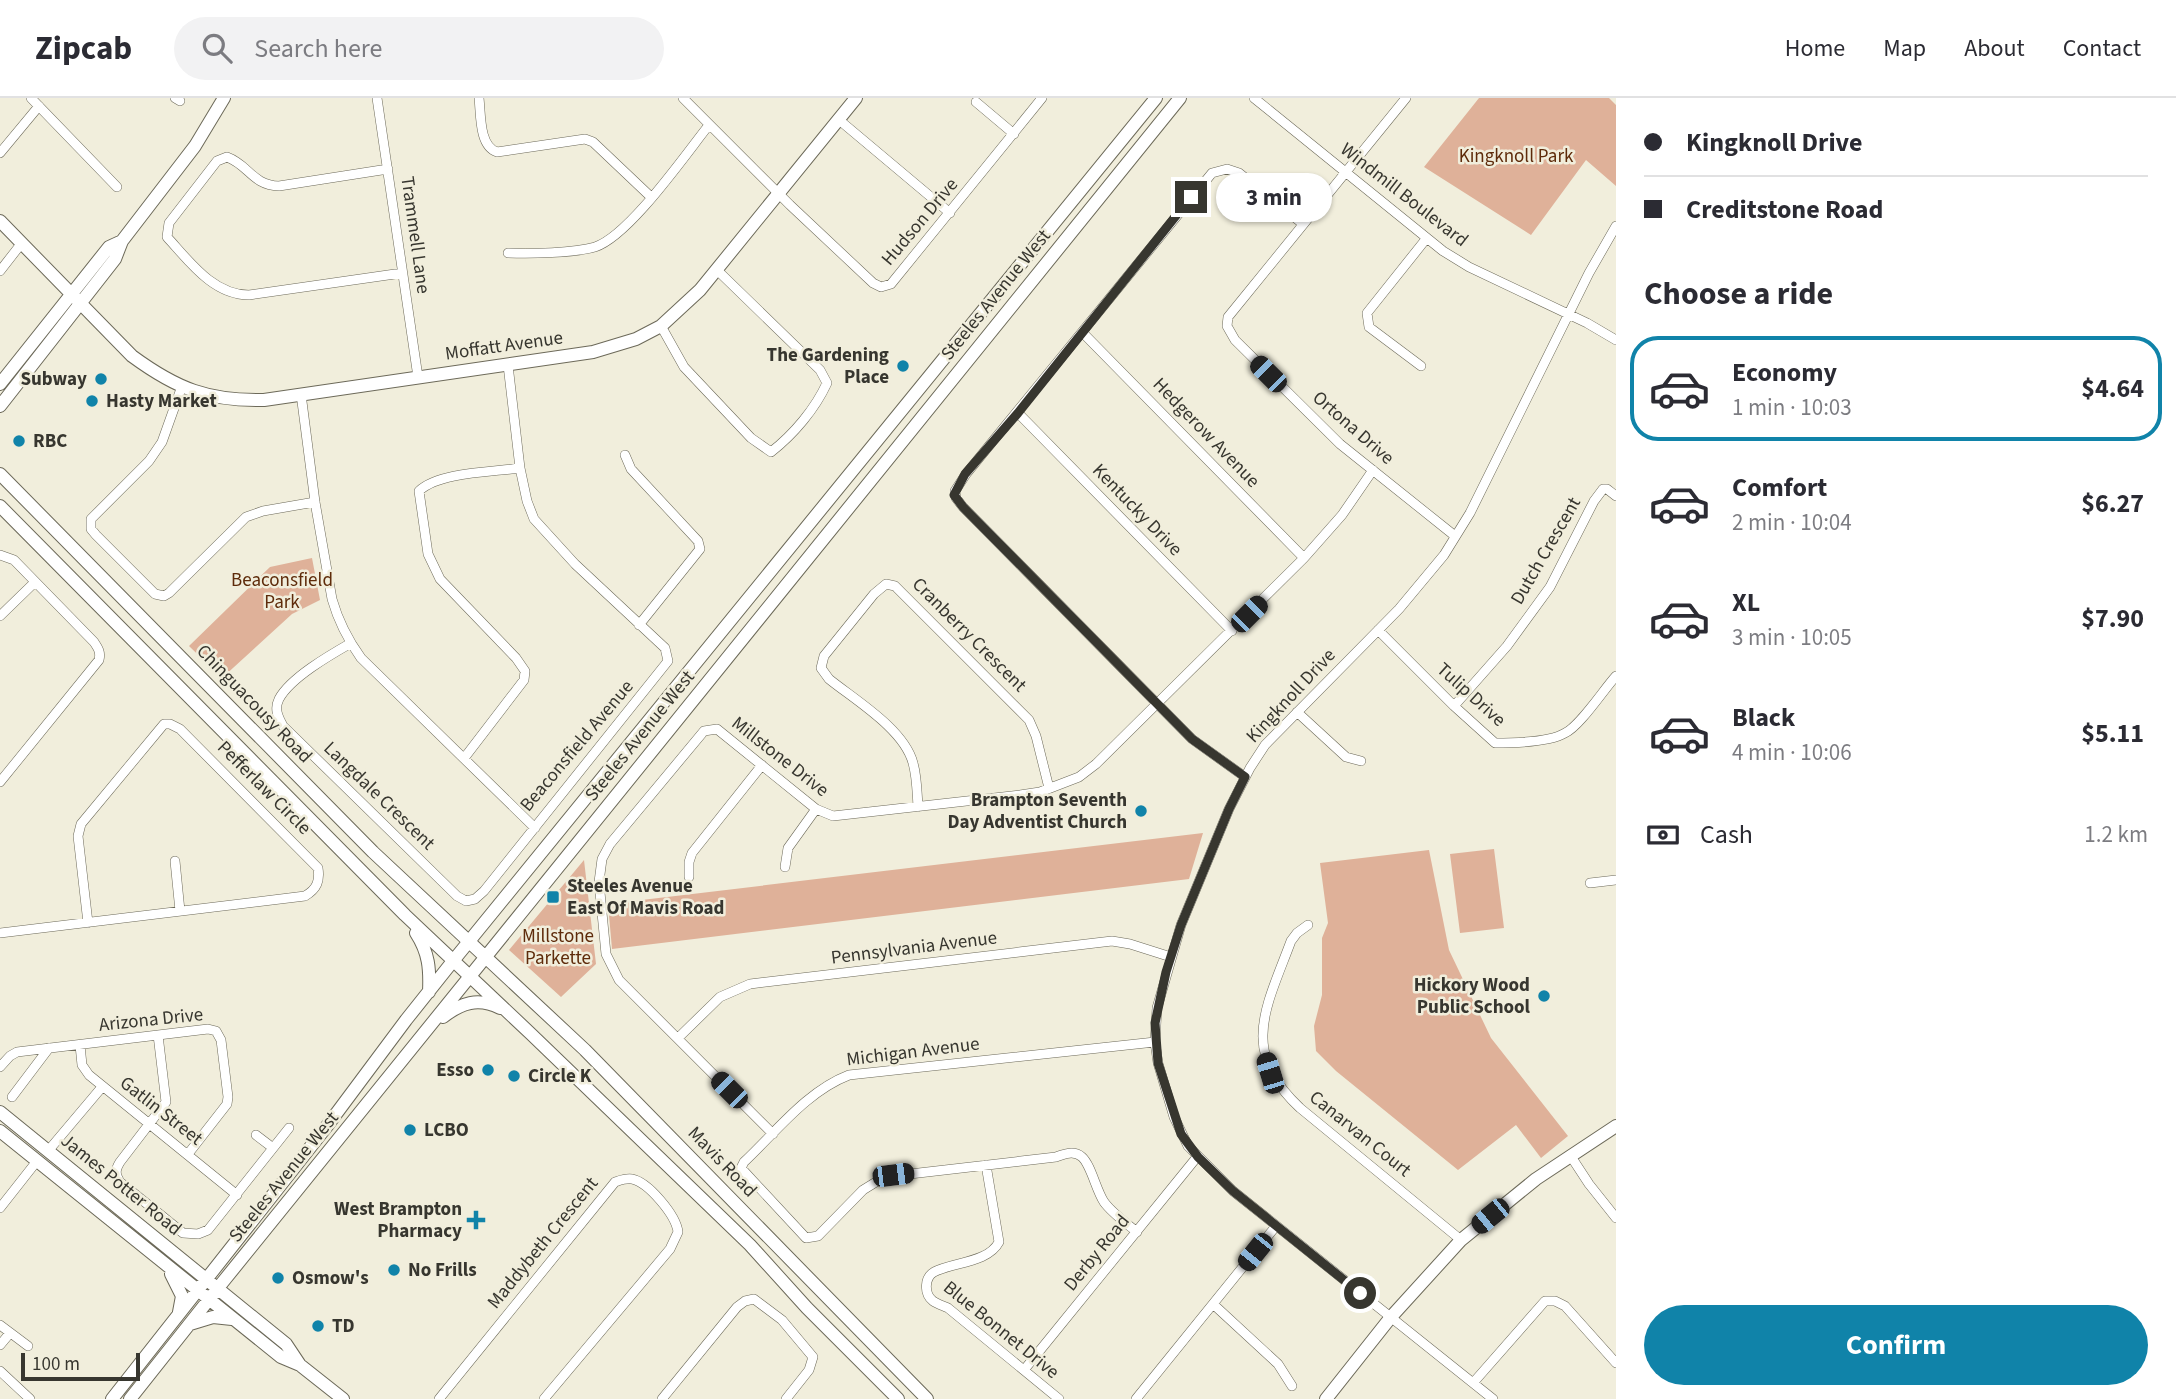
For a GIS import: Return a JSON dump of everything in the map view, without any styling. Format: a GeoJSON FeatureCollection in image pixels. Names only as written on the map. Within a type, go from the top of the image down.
{"type":"FeatureCollection","features":[{"type":"Feature","properties":{"kind":"main road"},"geometry":{"type":"LineString","coordinates":[[0,406],[115,259],[122,241],[195,146],[224,98]]}},
{"type":"Feature","properties":{"kind":"main road","name":"Moffatt Avenue"},"geometry":{"type":"LineString","coordinates":[[0,221],[132,356],[153,372],[181,386],[232,400],[264,400],[508,365],[593,352],[636,339],[661,326],[700,290],[856,98]]}},
{"type":"Feature","properties":{"kind":"main road","name":"Steeles Avenue West"},"geometry":{"type":"LineString","coordinates":[[112,1399],[453,961],[1156,98]]}},
{"type":"Feature","properties":{"kind":"main road","name":"Steeles Avenue West"},"geometry":{"type":"LineString","coordinates":[[130,1399],[1180,98]]}},
{"type":"Feature","properties":{"kind":"main road"},"geometry":{"type":"LineString","coordinates":[[0,384],[108,247],[122,241]]}},
{"type":"Feature","properties":{"kind":"main road","name":"Chinguacousy Road"},"geometry":{"type":"LineString","coordinates":[[0,474],[373,852],[485,957]]}},
{"type":"Feature","properties":{"kind":"main road"},"geometry":{"type":"LineString","coordinates":[[0,506],[453,961]]}},
{"type":"Feature","properties":{"kind":"main road"},"geometry":{"type":"LineString","coordinates":[[405,915],[424,946],[430,967],[429,992]]}},
{"type":"Feature","properties":{"kind":"main road","name":"Mavis Road"},"geometry":{"type":"LineString","coordinates":[[485,957],[585,1050],[927,1399]]}},
{"type":"Feature","properties":{"kind":"main road","name":"Mavis Road"},"geometry":{"type":"LineString","coordinates":[[453,961],[750,1245],[807,1308],[898,1399]]}},
{"type":"Feature","properties":{"kind":"main road"},"geometry":{"type":"LineString","coordinates":[[429,1028],[457,1006],[468,1002],[489,1002],[509,1012]]}},
{"type":"Feature","properties":{"kind":"main road","name":"James Potter Road"},"geometry":{"type":"LineString","coordinates":[[0,1112],[286,1344],[300,1365]]}},
{"type":"Feature","properties":{"kind":"main road"},"geometry":{"type":"LineString","coordinates":[[1326,1399],[1391,1317],[1461,1240],[1528,1185],[1616,1126]]}},
{"type":"Feature","properties":{"kind":"main road","name":"James Potter Road"},"geometry":{"type":"LineString","coordinates":[[0,1131],[281,1357],[300,1365]]}},
{"type":"Feature","properties":{"kind":"main road"},"geometry":{"type":"LineString","coordinates":[[750,1245],[764,1232]]}},
{"type":"Feature","properties":{"kind":"main road"},"geometry":{"type":"LineString","coordinates":[[181,1259],[192,1265],[207,1265],[230,1250]]}},
{"type":"Feature","properties":{"kind":"main road"},"geometry":{"type":"LineString","coordinates":[[167,1268],[181,1297],[176,1318]]}},
{"type":"Feature","properties":{"kind":"main road"},"geometry":{"type":"LineString","coordinates":[[233,1270],[234,1289],[246,1311]]}},
{"type":"Feature","properties":{"kind":"main road"},"geometry":{"type":"LineString","coordinates":[[190,1324],[213,1317],[233,1319]]}},
{"type":"Feature","properties":{"kind":"main road"},"geometry":{"type":"LineString","coordinates":[[300,1365],[340,1398]]}},
{"type":"Feature","properties":{"kind":"main road"},"geometry":{"type":"LineString","coordinates":[[906,1399],[915,1388]]}},
{"type":"Feature","properties":{"kind":"street"},"geometry":{"type":"LineString","coordinates":[[31,98],[117,187]]}},
{"type":"Feature","properties":{"kind":"street","name":"Trammell Lane"},"geometry":{"type":"LineString","coordinates":[[377,98],[418,377]]}},
{"type":"Feature","properties":{"kind":"street"},"geometry":{"type":"LineString","coordinates":[[479,98],[485,143],[489,150],[497,152],[585,139],[593,142],[651,197]]}},
{"type":"Feature","properties":{"kind":"street"},"geometry":{"type":"LineString","coordinates":[[683,98],[779,193]]}},
{"type":"Feature","properties":{"kind":"street","name":"Hudson Drive"},"geometry":{"type":"LineString","coordinates":[[779,193],[873,283],[881,287],[891,284],[1042,98]]}},
{"type":"Feature","properties":{"kind":"street","name":"Ortona Drive"},"geometry":{"type":"LineString","coordinates":[[1406,98],[1228,317],[1227,326],[1235,340],[1321,427],[1455,536]]}},
{"type":"Feature","properties":{"kind":"street","name":"Windmill Boulevard"},"geometry":{"type":"LineString","coordinates":[[1253,99],[1426,239],[1469,267],[1616,340]]}},
{"type":"Feature","properties":{"kind":"street"},"geometry":{"type":"LineString","coordinates":[[976,102],[1014,134]]}},
{"type":"Feature","properties":{"kind":"street"},"geometry":{"type":"LineString","coordinates":[[0,153],[39,106]]}},
{"type":"Feature","properties":{"kind":"street"},"geometry":{"type":"LineString","coordinates":[[838,119],[950,213]]}},
{"type":"Feature","properties":{"kind":"street"},"geometry":{"type":"LineString","coordinates":[[508,253],[533,254],[594,247],[614,237],[651,197],[709,125]]}},
{"type":"Feature","properties":{"kind":"street"},"geometry":{"type":"LineString","coordinates":[[388,169],[279,187],[266,186],[236,160],[227,157],[217,161],[169,223],[167,237],[219,288],[234,295],[402,273]]}},
{"type":"Feature","properties":{"kind":"street"},"geometry":{"type":"LineString","coordinates":[[1245,777],[1210,754],[1157,705],[956,498],[955,491],[965,474],[1018,413],[1212,173],[1227,169],[1238,173],[1303,224]]}},
{"type":"Feature","properties":{"kind":"street","name":"Kingknoll Drive"},"geometry":{"type":"LineString","coordinates":[[1493,1399],[1233,1191],[1188,1146],[1174,1117],[1162,1077],[1155,1042],[1157,1009],[1186,913],[1245,777],[1265,745],[1428,576],[1455,536],[1470,513],[1568,314],[1616,226]]}},
{"type":"Feature","properties":{"kind":"street"},"geometry":{"type":"LineString","coordinates":[[1421,366],[1369,327],[1367,313],[1426,239]]}},
{"type":"Feature","properties":{"kind":"street"},"geometry":{"type":"LineString","coordinates":[[0,271],[21,244]]}},
{"type":"Feature","properties":{"kind":"street"},"geometry":{"type":"LineString","coordinates":[[661,326],[684,367],[751,438],[771,452],[785,441],[819,401],[827,383],[820,370],[717,270]]}},
{"type":"Feature","properties":{"kind":"street","name":"Hedgerow Avenue"},"geometry":{"type":"LineString","coordinates":[[1082,332],[1304,558]]}},
{"type":"Feature","properties":{"kind":"street","name":"Beaconsfield Avenue"},"geometry":{"type":"LineString","coordinates":[[301,394],[315,502],[336,612],[351,643],[361,657],[535,828],[668,661],[665,648],[575,564],[534,519],[520,468],[508,365]]}},
{"type":"Feature","properties":{"kind":"street"},"geometry":{"type":"LineString","coordinates":[[181,386],[162,442],[149,461],[91,519],[91,529],[96,536],[155,594],[164,596],[169,593],[246,517],[263,510],[315,502]]}},
{"type":"Feature","properties":{"kind":"street","name":"Kentucky Drive"},"geometry":{"type":"LineString","coordinates":[[1018,413],[1232,631]]}},
{"type":"Feature","properties":{"kind":"street"},"geometry":{"type":"LineString","coordinates":[[625,455],[631,469],[698,541],[699,549],[639,625]]}},
{"type":"Feature","properties":{"kind":"street"},"geometry":{"type":"LineString","coordinates":[[465,757],[524,680],[525,671],[516,657],[440,579],[428,554],[419,491],[426,484],[450,478],[520,468]]}},
{"type":"Feature","properties":{"kind":"street","name":"Millstone Drive"},"geometry":{"type":"LineString","coordinates":[[773,1134],[619,980],[606,954],[599,882],[602,859],[610,844],[704,731],[717,729],[816,809],[833,816],[1020,795],[1049,789],[1079,777],[1096,764],[1157,705],[1304,558],[1342,515],[1373,470]]}},
{"type":"Feature","properties":{"kind":"street","name":"Dutch Crescent"},"geometry":{"type":"LineString","coordinates":[[1454,706],[1507,646],[1550,587],[1599,494],[1603,489],[1607,489],[1616,496]]}},
{"type":"Feature","properties":{"kind":"street"},"geometry":{"type":"LineString","coordinates":[[0,555],[14,560],[94,642],[100,655],[99,660],[0,782]]}},
{"type":"Feature","properties":{"kind":"street"},"geometry":{"type":"LineString","coordinates":[[0,615],[35,582]]}},
{"type":"Feature","properties":{"kind":"street","name":"Cranberry Crescent"},"geometry":{"type":"LineString","coordinates":[[918,807],[914,764],[906,747],[895,732],[829,679],[821,668],[824,656],[874,594],[886,584],[895,586],[1029,720],[1036,736],[1049,789]]}},
{"type":"Feature","properties":{"kind":"street","name":"Tulip Drive"},"geometry":{"type":"LineString","coordinates":[[1378,630],[1495,743],[1564,734],[1574,726],[1616,676]]}},
{"type":"Feature","properties":{"kind":"street","name":"Langdale Crescent"},"geometry":{"type":"LineString","coordinates":[[351,643],[322,659],[279,698],[277,716],[283,726],[457,897],[466,901],[475,899],[484,891],[535,828]]}},
{"type":"Feature","properties":{"kind":"street"},"geometry":{"type":"LineString","coordinates":[[1297,712],[1346,757],[1361,761]]}},
{"type":"Feature","properties":{"kind":"street","name":"Pefferlaw Circle"},"geometry":{"type":"LineString","coordinates":[[0,933],[88,923],[305,896],[313,892],[318,884],[318,868],[180,729],[170,724],[159,728],[81,824],[78,836],[88,923]]}},
{"type":"Feature","properties":{"kind":"street"},"geometry":{"type":"LineString","coordinates":[[688,877],[689,862],[699,844],[762,765]]}},
{"type":"Feature","properties":{"kind":"street"},"geometry":{"type":"LineString","coordinates":[[785,867],[788,848],[816,809]]}},
{"type":"Feature","properties":{"kind":"street"},"geometry":{"type":"LineString","coordinates":[[175,861],[180,911]]}},
{"type":"Feature","properties":{"kind":"street"},"geometry":{"type":"LineString","coordinates":[[1590,883],[1616,880]]}},
{"type":"Feature","properties":{"kind":"street","name":"Canarvan Court"},"geometry":{"type":"LineString","coordinates":[[1308,925],[1291,941],[1267,1006],[1263,1042],[1270,1073],[1282,1091],[1300,1108],[1461,1240]]}},
{"type":"Feature","properties":{"kind":"street","name":"Pennsylvania Avenue"},"geometry":{"type":"LineString","coordinates":[[678,1038],[720,997],[750,984],[1112,941],[1171,957]]}},
{"type":"Feature","properties":{"kind":"street","name":"Arizona Drive"},"geometry":{"type":"LineString","coordinates":[[0,1067],[17,1052],[208,1029],[216,1031],[221,1040],[227,1104],[188,1154]]}},
{"type":"Feature","properties":{"kind":"street"},"geometry":{"type":"LineString","coordinates":[[158,1035],[166,1102],[116,1169],[120,1182],[183,1233],[191,1235],[208,1230],[289,1128]]}},
{"type":"Feature","properties":{"kind":"street","name":"Michigan Avenue"},"geometry":{"type":"LineString","coordinates":[[1137,1233],[1104,1201],[1080,1155],[1073,1153],[884,1177],[863,1190],[818,1236],[806,1238],[741,1168],[773,1134],[825,1087],[854,1074],[1155,1042]]}},
{"type":"Feature","properties":{"kind":"street","name":"Gatlin Street"},"geometry":{"type":"LineString","coordinates":[[80,1045],[85,1070],[102,1087],[237,1195]]}},
{"type":"Feature","properties":{"kind":"street"},"geometry":{"type":"LineString","coordinates":[[12,1097],[49,1048]]}},
{"type":"Feature","properties":{"kind":"street"},"geometry":{"type":"LineString","coordinates":[[48,1151],[102,1087]]}},
{"type":"Feature","properties":{"kind":"street"},"geometry":{"type":"LineString","coordinates":[[256,1135],[273,1148]]}},
{"type":"Feature","properties":{"kind":"street"},"geometry":{"type":"LineString","coordinates":[[1570,1155],[1589,1185],[1616,1218]]}},
{"type":"Feature","properties":{"kind":"street","name":"Derby Road"},"geometry":{"type":"LineString","coordinates":[[1024,1370],[1198,1157]]}},
{"type":"Feature","properties":{"kind":"street"},"geometry":{"type":"LineString","coordinates":[[0,1208],[37,1161]]}},
{"type":"Feature","properties":{"kind":"street","name":"Blue Bonnet Drive"},"geometry":{"type":"LineString","coordinates":[[986,1165],[999,1235],[997,1247],[960,1264],[936,1271],[927,1281],[926,1288],[932,1300],[948,1308],[1059,1399]]}},
{"type":"Feature","properties":{"kind":"street","name":"Maddybeth Crescent"},"geometry":{"type":"LineString","coordinates":[[439,1399],[615,1182],[634,1179],[649,1189],[672,1213],[678,1231],[670,1249],[544,1399]]}},
{"type":"Feature","properties":{"kind":"street"},"geometry":{"type":"LineString","coordinates":[[1136,1399],[1276,1226]]}},
{"type":"Feature","properties":{"kind":"street"},"geometry":{"type":"LineString","coordinates":[[662,1399],[737,1307],[754,1299],[782,1320],[813,1357],[809,1370],[786,1399]]}},
{"type":"Feature","properties":{"kind":"street"},"geometry":{"type":"LineString","coordinates":[[1473,1383],[1545,1301],[1555,1301],[1565,1306],[1616,1363]]}},
{"type":"Feature","properties":{"kind":"street"},"geometry":{"type":"LineString","coordinates":[[1213,1304],[1279,1364],[1292,1386]]}},
{"type":"Feature","properties":{"kind":"street"},"geometry":{"type":"LineString","coordinates":[[0,1325],[28,1346]]}},
{"type":"Feature","properties":{"kind":"street"},"geometry":{"type":"LineString","coordinates":[[0,1345],[10,1333]]}},
{"type":"Feature","properties":{"kind":"street"},"geometry":{"type":"LineString","coordinates":[[0,1371],[30,1399]]}},
{"type":"Feature","properties":{"kind":"green space","name":"Kingknoll Park"},"geometry":{"type":"Polygon","coordinates":[[[1479,98],[1609,98],[1616,105],[1616,186],[1586,160],[1531,235],[1424,167],[1479,98]]]}},
{"type":"Feature","properties":{"kind":"green space","name":"Beaconsfield Park"},"geometry":{"type":"Polygon","coordinates":[[[312,558],[320,600],[292,614],[222,678],[189,646],[270,567],[312,558]]]}},
{"type":"Feature","properties":{"kind":"green space"},"geometry":{"type":"Polygon","coordinates":[[[1203,833],[1189,879],[612,949],[608,904],[1203,833]]]}},
{"type":"Feature","properties":{"kind":"green space"},"geometry":{"type":"Polygon","coordinates":[[[1494,849],[1504,928],[1460,933],[1450,854],[1494,849]]]}},
{"type":"Feature","properties":{"kind":"green space"},"geometry":{"type":"Polygon","coordinates":[[[1429,850],[1449,950],[1491,1038],[1568,1136],[1541,1158],[1516,1125],[1458,1170],[1336,1071],[1316,1051],[1314,1026],[1322,995],[1322,938],[1328,923],[1320,863],[1429,850]]]}},
{"type":"Feature","properties":{"kind":"green space","name":"Millstone Parkette"},"geometry":{"type":"Polygon","coordinates":[[[584,860],[596,964],[561,997],[509,950],[584,860]]]}},
{"type":"Feature","properties":{"kind":"place","name":"The Gardening Place"},"geometry":{"type":"Point","coordinates":[903,366]}},
{"type":"Feature","properties":{"kind":"place","name":"Subway"},"geometry":{"type":"Point","coordinates":[101,379]}},
{"type":"Feature","properties":{"kind":"place","name":"Hasty Market"},"geometry":{"type":"Point","coordinates":[92,401]}},
{"type":"Feature","properties":{"kind":"place","name":"RBC"},"geometry":{"type":"Point","coordinates":[19,441]}},
{"type":"Feature","properties":{"kind":"place","name":"Brampton Seventh Day Adventist Church"},"geometry":{"type":"Point","coordinates":[1141,811]}},
{"type":"Feature","properties":{"kind":"place","name":"Steeles Avenue East Of Mavis Road"},"geometry":{"type":"Point","coordinates":[553,897]}},
{"type":"Feature","properties":{"kind":"place","name":"Hickory Wood Public School"},"geometry":{"type":"Point","coordinates":[1544,996]}},
{"type":"Feature","properties":{"kind":"place","name":"Esso"},"geometry":{"type":"Point","coordinates":[488,1070]}},
{"type":"Feature","properties":{"kind":"place","name":"Circle K"},"geometry":{"type":"Point","coordinates":[514,1076]}},
{"type":"Feature","properties":{"kind":"place","name":"LCBO"},"geometry":{"type":"Point","coordinates":[410,1130]}},
{"type":"Feature","properties":{"kind":"place","name":"West Brampton Pharmacy"},"geometry":{"type":"Point","coordinates":[476,1220]}},
{"type":"Feature","properties":{"kind":"place","name":"No Frills"},"geometry":{"type":"Point","coordinates":[394,1270]}},
{"type":"Feature","properties":{"kind":"place","name":"Osmow's"},"geometry":{"type":"Point","coordinates":[278,1278]}},
{"type":"Feature","properties":{"kind":"place","name":"TD"},"geometry":{"type":"Point","coordinates":[318,1326]}},
{"type":"Feature","properties":{"kind":"route"},"geometry":{"type":"LineString","coordinates":[[1191,197],[1018,413],[965,474],[954,495],[1192,739],[1245,777],[1181,925],[1166,972],[1155,1023],[1158,1063],[1174,1117],[1188,1146],[1233,1191],[1360,1293]]}}]}
